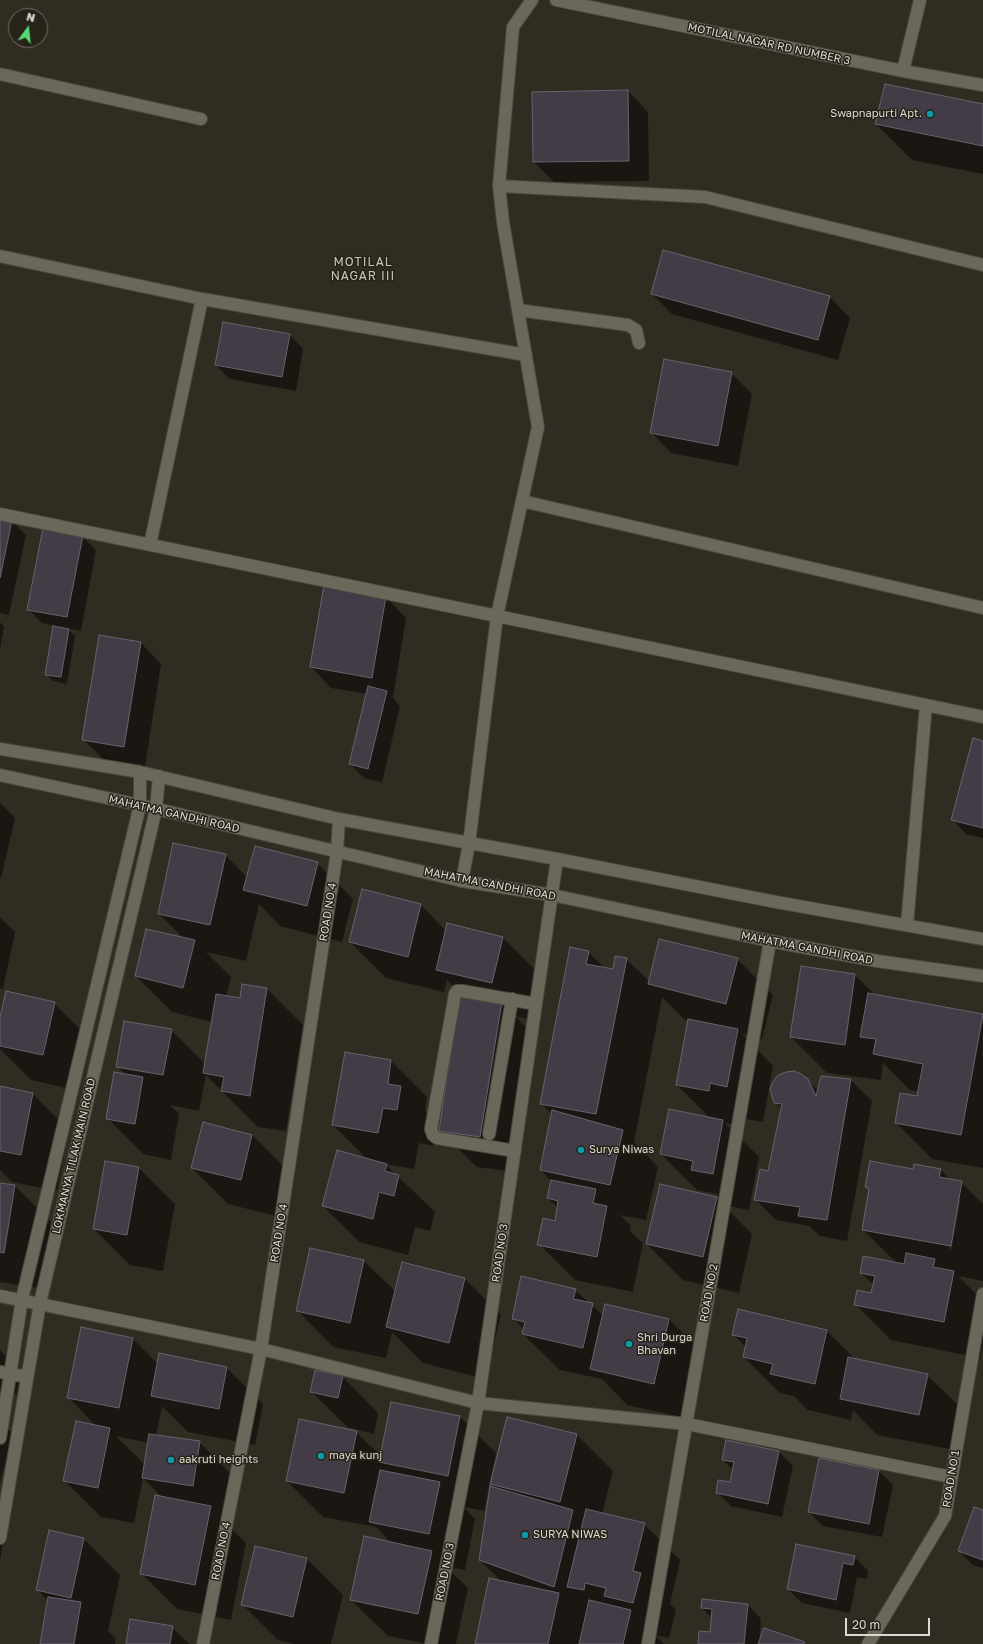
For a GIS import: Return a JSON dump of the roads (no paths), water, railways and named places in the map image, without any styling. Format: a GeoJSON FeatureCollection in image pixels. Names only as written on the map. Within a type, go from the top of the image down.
{"type":"FeatureCollection","features":[{"type":"Feature","properties":{"kind":"street"},"geometry":{"type":"LineString","coordinates":[[462,881],[469,844],[497,616],[538,427],[503,222],[499,186],[513,27],[532,0]]}},
{"type":"Feature","properties":{"kind":"street","name":"MOTILAL NAGAR RD NUMBER 3"},"geometry":{"type":"LineString","coordinates":[[556,0],[903,71],[983,85]]}},
{"type":"Feature","properties":{"kind":"street"},"geometry":{"type":"LineString","coordinates":[[903,71],[920,0]]}},
{"type":"Feature","properties":{"kind":"street"},"geometry":{"type":"LineString","coordinates":[[0,74],[201,119]]}},
{"type":"Feature","properties":{"kind":"street"},"geometry":{"type":"LineString","coordinates":[[499,186],[705,197],[983,265]]}},
{"type":"Feature","properties":{"kind":"street"},"geometry":{"type":"LineString","coordinates":[[0,256],[202,299],[526,355]]}},
{"type":"Feature","properties":{"kind":"street"},"geometry":{"type":"LineString","coordinates":[[150,545],[202,299]]}},
{"type":"Feature","properties":{"kind":"street"},"geometry":{"type":"LineString","coordinates":[[518,310],[628,325],[636,330],[639,343]]}},
{"type":"Feature","properties":{"kind":"street"},"geometry":{"type":"LineString","coordinates":[[522,501],[983,608]]}},
{"type":"Feature","properties":{"kind":"street"},"geometry":{"type":"LineString","coordinates":[[0,514],[983,717]]}},
{"type":"Feature","properties":{"kind":"street"},"geometry":{"type":"LineString","coordinates":[[906,926],[926,705]]}},
{"type":"Feature","properties":{"kind":"street"},"geometry":{"type":"LineString","coordinates":[[0,749],[140,772],[339,819],[557,859],[776,902],[983,939]]}},
{"type":"Feature","properties":{"kind":"street","name":"LOKMANYA TILAK MAIN ROAD"},"geometry":{"type":"LineString","coordinates":[[0,1438],[5,1373],[140,805],[140,772]]}},
{"type":"Feature","properties":{"kind":"street","name":"MAHATMA GANDHI ROAD"},"geometry":{"type":"LineString","coordinates":[[0,775],[140,805],[462,881],[552,895],[770,942],[878,961],[983,976]]}},
{"type":"Feature","properties":{"kind":"street","name":"LOKMANYA TILAK MAIN ROAD"},"geometry":{"type":"LineString","coordinates":[[0,1538],[40,1303],[156,809],[158,776]]}},
{"type":"Feature","properties":{"kind":"street","name":"ROAD NO 4"},"geometry":{"type":"LineString","coordinates":[[203,1644],[261,1349],[337,852],[339,819]]}},
{"type":"Feature","properties":{"kind":"street","name":"ROAD NO 3"},"geometry":{"type":"LineString","coordinates":[[431,1644],[478,1403],[557,859]]}},
{"type":"Feature","properties":{"kind":"street","name":"ROAD NO 2"},"geometry":{"type":"LineString","coordinates":[[648,1644],[770,942]]}},
{"type":"Feature","properties":{"kind":"street"},"geometry":{"type":"LineString","coordinates":[[515,1151],[437,1138],[433,1135],[432,1129],[455,994],[457,991],[462,990],[536,1004]]}},
{"type":"Feature","properties":{"kind":"street"},"geometry":{"type":"LineString","coordinates":[[489,1134],[512,999]]}},
{"type":"Feature","properties":{"kind":"street","name":"ROAD NO 1"},"geometry":{"type":"LineString","coordinates":[[868,1644],[945,1516],[983,1294]]}},
{"type":"Feature","properties":{"kind":"street"},"geometry":{"type":"LineString","coordinates":[[0,1296],[22,1299],[261,1349],[478,1403],[687,1424],[951,1477]]}},
{"type":"Feature","properties":{"kind":"street"},"geometry":{"type":"LineString","coordinates":[[5,1373],[27,1376]]}},
{"type":"Feature","properties":{"kind":"place","name":"Swapnapurti Apt."},"geometry":{"type":"Point","coordinates":[930,114]}},
{"type":"Feature","properties":{"kind":"place","name":"Surya Niwas"},"geometry":{"type":"Point","coordinates":[581,1150]}},
{"type":"Feature","properties":{"kind":"place","name":"Shri Durga Bhavan"},"geometry":{"type":"Point","coordinates":[629,1344]}},
{"type":"Feature","properties":{"kind":"place","name":"maya kunj"},"geometry":{"type":"Point","coordinates":[321,1456]}},
{"type":"Feature","properties":{"kind":"place","name":"aakruti heights"},"geometry":{"type":"Point","coordinates":[171,1460]}},
{"type":"Feature","properties":{"kind":"place","name":"SURYA NIWAS"},"geometry":{"type":"Point","coordinates":[525,1535]}},
{"type":"Feature","properties":{"kind":"district","name":"MOTILAL NAGAR III"},"geometry":{"type":"Point","coordinates":[363,269]}}]}
